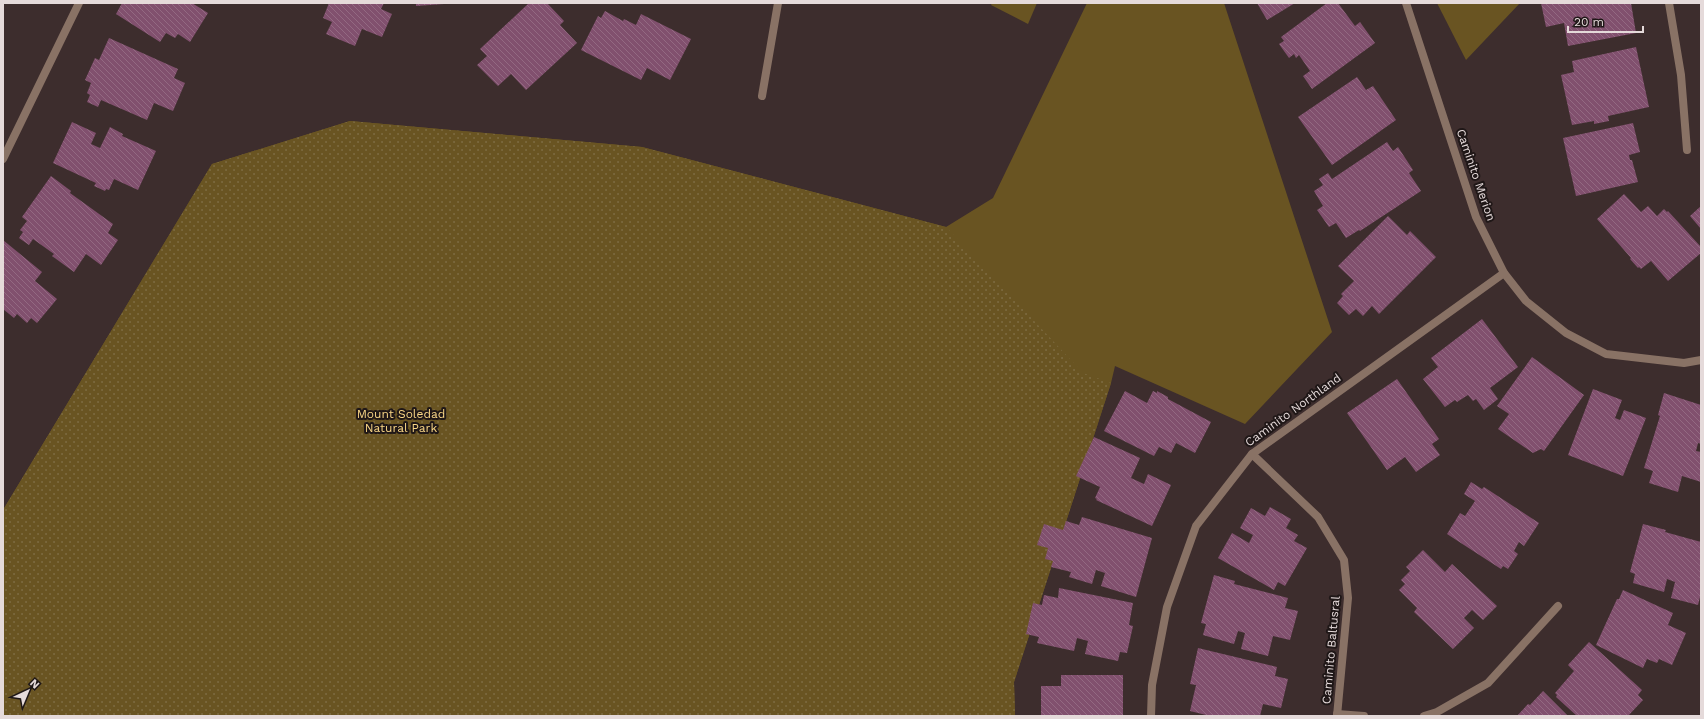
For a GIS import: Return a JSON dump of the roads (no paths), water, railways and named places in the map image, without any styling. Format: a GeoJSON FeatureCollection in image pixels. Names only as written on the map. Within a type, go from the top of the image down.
{"type":"FeatureCollection","features":[{"type":"Feature","properties":{"kind":"street"},"geometry":{"type":"LineString","coordinates":[[3,159],[79,3]]}},
{"type":"Feature","properties":{"kind":"street"},"geometry":{"type":"LineString","coordinates":[[762,96],[778,3]]}},
{"type":"Feature","properties":{"kind":"street","name":"Caminito Merion"},"geometry":{"type":"LineString","coordinates":[[1406,3],[1476,217],[1504,273],[1526,301],[1566,333],[1606,354],[1684,363],[1701,360]]}},
{"type":"Feature","properties":{"kind":"street"},"geometry":{"type":"LineString","coordinates":[[1669,3],[1681,75],[1687,150]]}},
{"type":"Feature","properties":{"kind":"street","name":"Caminito Northland"},"geometry":{"type":"LineString","coordinates":[[1151,716],[1152,685],[1167,607],[1196,526],[1252,454],[1504,273]]}},
{"type":"Feature","properties":{"kind":"street","name":"Caminito Baltusral"},"geometry":{"type":"LineString","coordinates":[[1252,454],[1318,517],[1344,560],[1348,598],[1337,715]]}},
{"type":"Feature","properties":{"kind":"street"},"geometry":{"type":"LineString","coordinates":[[1424,716],[1437,712],[1488,683],[1558,606]]}},
{"type":"Feature","properties":{"kind":"street"},"geometry":{"type":"LineString","coordinates":[[1337,715],[1364,716]]}},
{"type":"Feature","properties":{"kind":"park label","name":"Mount Soledad Natural Park"},"geometry":{"type":"Point","coordinates":[401,421]}}]}
